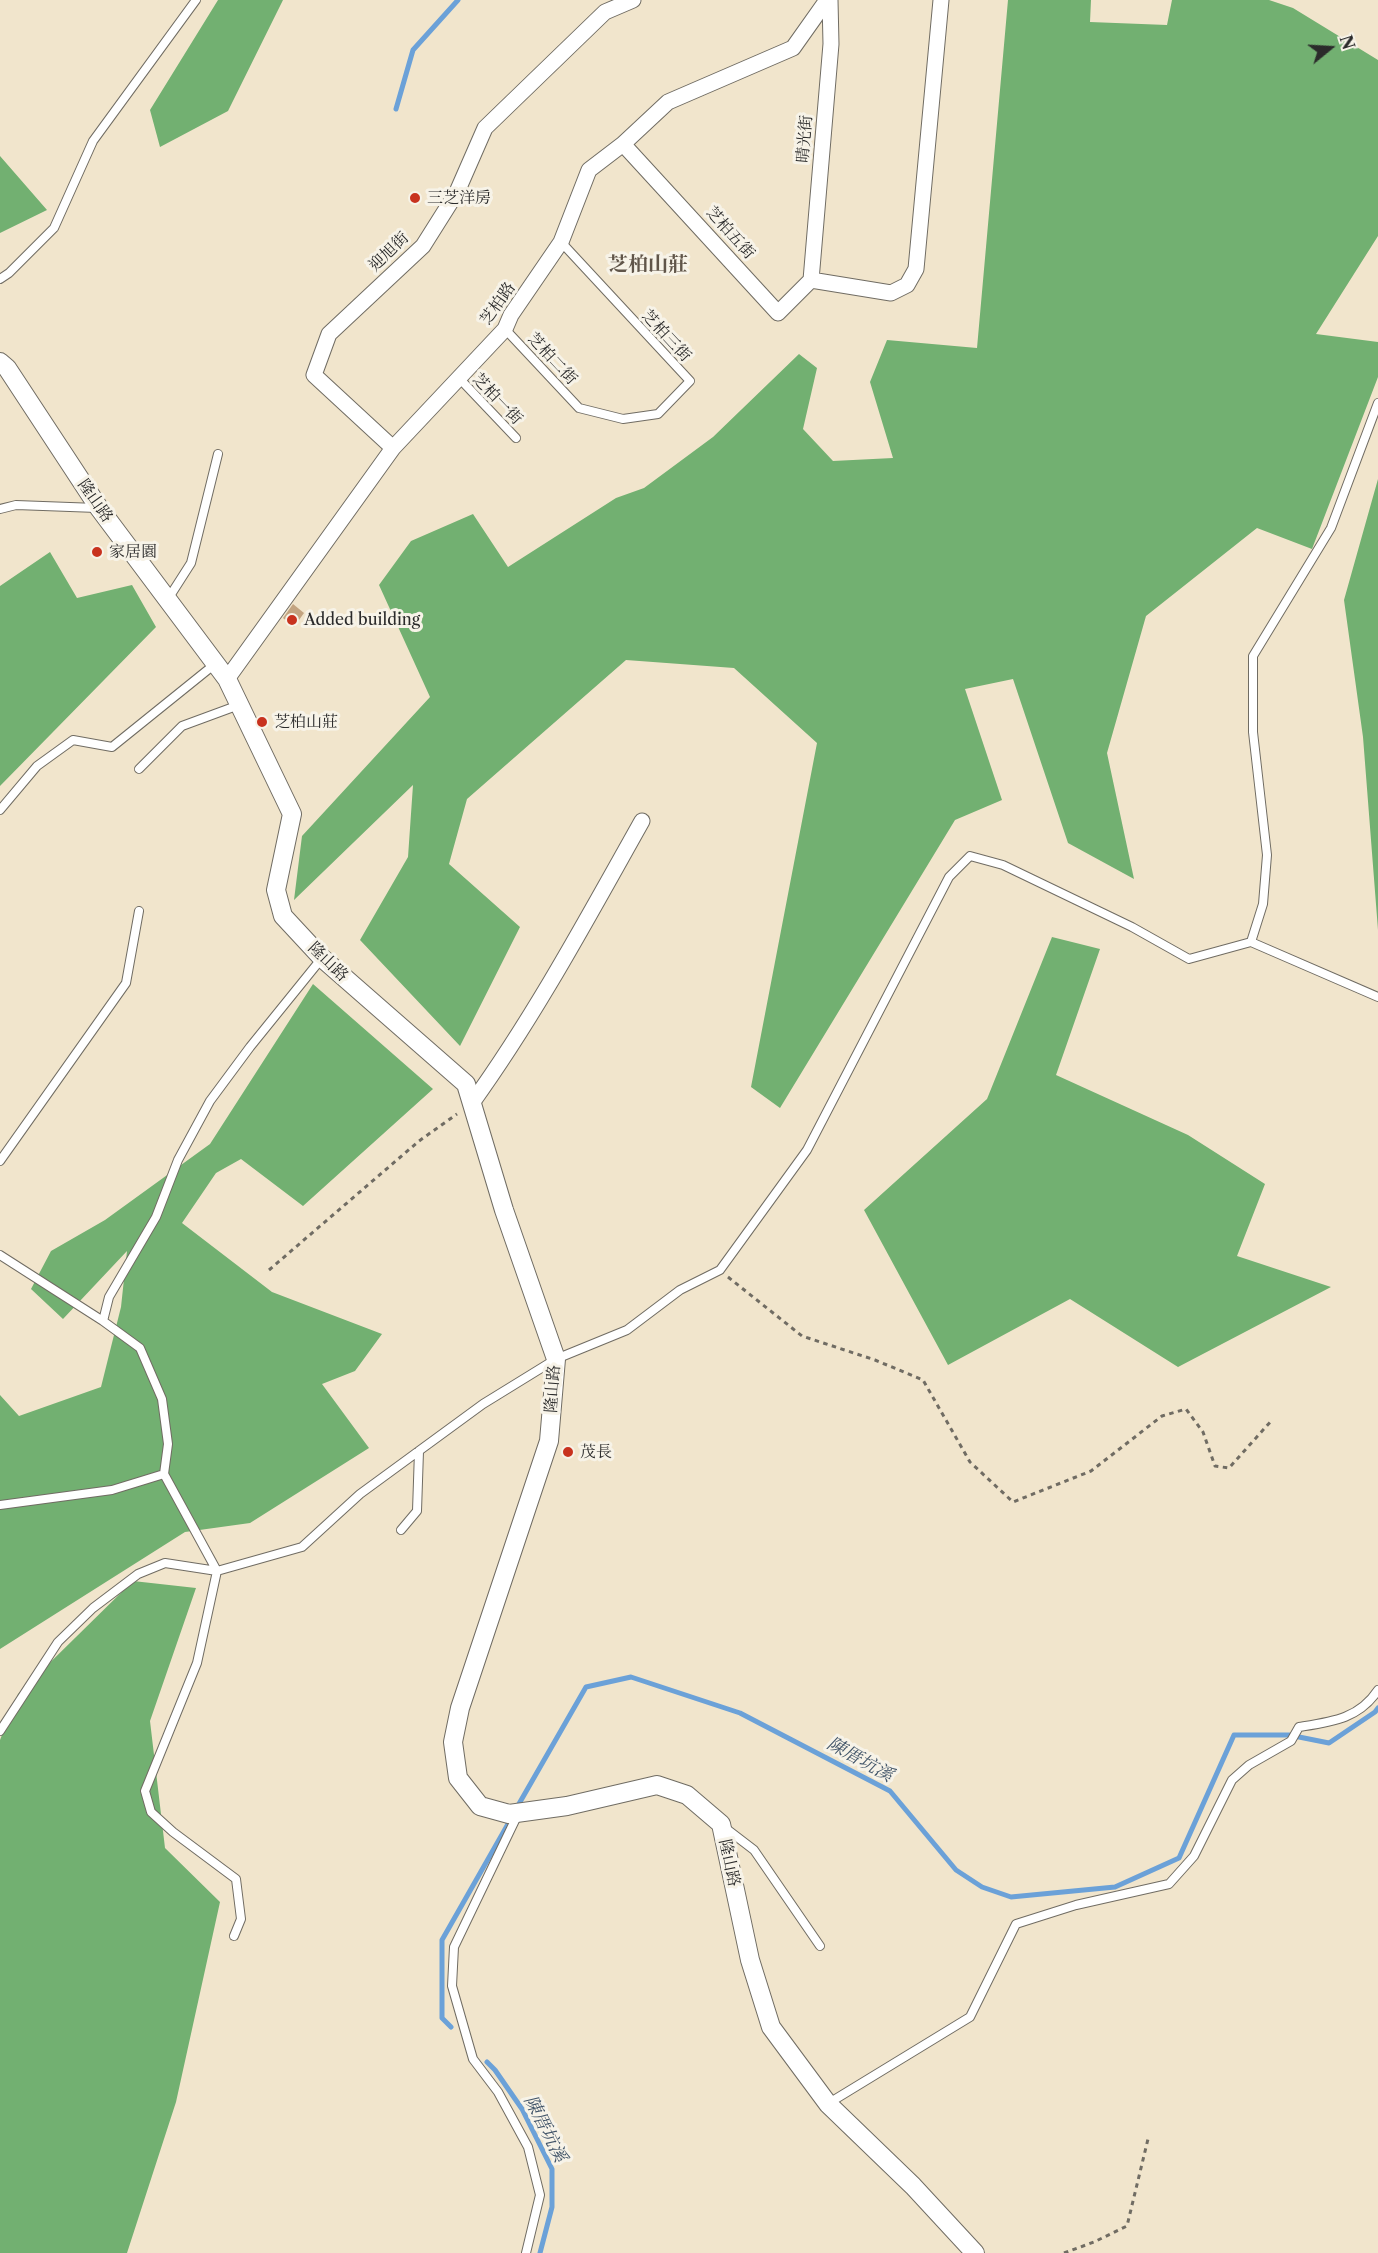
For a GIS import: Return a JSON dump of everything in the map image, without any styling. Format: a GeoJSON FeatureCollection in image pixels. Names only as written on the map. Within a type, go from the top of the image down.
{"type":"FeatureCollection","features":[{"type":"Feature","properties":{"kind":"street","name":"迎旭街"},"geometry":{"type":"LineString","coordinates":[[393,448],[314,375],[329,334],[423,246],[457,192],[485,128],[605,12],[633,0]]}},
{"type":"Feature","properties":{"kind":"street","name":"芝柏路"},"geometry":{"type":"LineString","coordinates":[[227,679],[393,448],[505,329],[511,315],[561,242],[589,170],[623,144],[668,102],[792,48],[829,0]]}},
{"type":"Feature","properties":{"kind":"street","name":"晴光街"},"geometry":{"type":"LineString","coordinates":[[811,280],[831,44],[829,0]]}},
{"type":"Feature","properties":{"kind":"street"},"geometry":{"type":"LineString","coordinates":[[811,280],[891,292],[907,285],[916,269],[941,0]]}},
{"type":"Feature","properties":{"kind":"street","name":"芝柏五街"},"geometry":{"type":"LineString","coordinates":[[623,144],[777,313],[811,280]]}},
{"type":"Feature","properties":{"kind":"street","name":"隆山路"},"geometry":{"type":"LineString","coordinates":[[0,362],[7,368],[99,508],[227,679],[292,814],[276,890],[283,916],[322,958],[466,1084],[504,1210],[556,1359],[549,1441],[460,1708],[453,1742],[458,1778],[480,1806],[515,1813],[567,1806],[657,1785],[687,1795],[721,1824],[750,1960],[771,2027],[828,2104],[914,2186],[975,2253]]}},
{"type":"Feature","properties":{"kind":"street"},"geometry":{"type":"LineString","coordinates":[[472,1103],[504,1059],[559,969],[642,822]]}},
{"type":"Feature","properties":{"kind":"lane"},"geometry":{"type":"LineString","coordinates":[[0,279],[9,273],[54,228],[93,141],[196,0]]}},
{"type":"Feature","properties":{"kind":"lane","name":"芝柏三街"},"geometry":{"type":"LineString","coordinates":[[561,242],[690,381],[658,414],[622,419],[579,408]]}},
{"type":"Feature","properties":{"kind":"lane","name":"芝柏二街"},"geometry":{"type":"LineString","coordinates":[[505,329],[579,408]]}},
{"type":"Feature","properties":{"kind":"lane","name":"芝柏一街"},"geometry":{"type":"LineString","coordinates":[[459,378],[516,438]]}},
{"type":"Feature","properties":{"kind":"lane"},"geometry":{"type":"LineString","coordinates":[[1251,942],[1263,904],[1267,855],[1253,732],[1253,656],[1331,528],[1378,403]]}},
{"type":"Feature","properties":{"kind":"lane"},"geometry":{"type":"LineString","coordinates":[[168,599],[191,563],[218,454]]}},
{"type":"Feature","properties":{"kind":"lane"},"geometry":{"type":"LineString","coordinates":[[0,509],[16,505],[99,508]]}},
{"type":"Feature","properties":{"kind":"lane"},"geometry":{"type":"LineString","coordinates":[[0,810],[37,766],[73,740],[112,747],[217,663]]}},
{"type":"Feature","properties":{"kind":"lane"},"geometry":{"type":"LineString","coordinates":[[139,769],[182,726],[240,705]]}},
{"type":"Feature","properties":{"kind":"lane"},"geometry":{"type":"LineString","coordinates":[[0,1731],[58,1642],[93,1608],[138,1574],[165,1563],[217,1571],[302,1546],[360,1494],[483,1404],[556,1359],[627,1330],[680,1290],[720,1270],[807,1150],[949,877],[970,856],[1003,865],[1132,927],[1189,959],[1251,942],[1378,997]]}},
{"type":"Feature","properties":{"kind":"lane"},"geometry":{"type":"LineString","coordinates":[[0,1161],[126,983],[139,910]]}},
{"type":"Feature","properties":{"kind":"lane"},"geometry":{"type":"LineString","coordinates":[[103,1321],[109,1297],[156,1217],[178,1160],[210,1101],[250,1047],[322,958]]}},
{"type":"Feature","properties":{"kind":"lane"},"geometry":{"type":"LineString","coordinates":[[0,1255],[103,1321],[140,1348],[162,1399],[168,1444],[164,1474],[217,1571],[197,1663],[145,1791],[151,1812],[173,1832],[236,1879],[241,1919],[234,1936]]}},
{"type":"Feature","properties":{"kind":"lane"},"geometry":{"type":"LineString","coordinates":[[401,1530],[417,1511],[419,1451]]}},
{"type":"Feature","properties":{"kind":"lane"},"geometry":{"type":"LineString","coordinates":[[0,1505],[112,1490],[164,1474]]}},
{"type":"Feature","properties":{"kind":"lane"},"geometry":{"type":"LineString","coordinates":[[828,2104],[969,2017],[1016,1924],[1076,1905],[1169,1884],[1194,1856],[1232,1780],[1249,1765],[1291,1741],[1299,1726],[1340,1720],[1371,1700],[1378,1690]]}},
{"type":"Feature","properties":{"kind":"lane"},"geometry":{"type":"LineString","coordinates":[[515,1813],[454,1947],[452,1986],[473,2059],[498,2092],[528,2147],[540,2195],[526,2253]]}},
{"type":"Feature","properties":{"kind":"lane"},"geometry":{"type":"LineString","coordinates":[[721,1824],[754,1850],[820,1946]]}},
{"type":"Feature","properties":{"kind":"path"},"geometry":{"type":"LineString","coordinates":[[269,1270],[419,1141],[472,1103]]}},
{"type":"Feature","properties":{"kind":"path"},"geometry":{"type":"LineString","coordinates":[[720,1270],[802,1336],[875,1360],[923,1380],[970,1462],[1013,1502],[1091,1471],[1162,1416],[1186,1409],[1203,1432],[1215,1466],[1229,1468],[1272,1420]]}},
{"type":"Feature","properties":{"kind":"path"},"geometry":{"type":"LineString","coordinates":[[1064,2253],[1127,2226],[1148,2139]]}},
{"type":"Feature","properties":{"kind":"green space"},"geometry":{"type":"Polygon","coordinates":[[[218,0],[283,0],[228,111],[160,147],[150,110],[218,0]]]}},
{"type":"Feature","properties":{"kind":"green space"},"geometry":{"type":"Polygon","coordinates":[[[1008,0],[1091,0],[1090,22],[1167,25],[1172,0],[1269,0],[1293,8],[1378,60],[1378,236],[1316,334],[1378,342],[1378,377],[1312,549],[1257,528],[1146,616],[1107,753],[1134,879],[1068,843],[1013,679],[965,689],[1002,800],[955,820],[780,1108],[751,1087],[817,743],[734,668],[626,660],[467,799],[449,864],[520,927],[460,1046],[360,940],[408,857],[413,785],[294,900],[302,836],[430,697],[379,585],[411,541],[473,514],[508,567],[616,498],[644,488],[713,437],[799,354],[817,368],[803,429],[833,461],[893,458],[870,382],[887,340],[977,348],[1008,0]]]}},
{"type":"Feature","properties":{"kind":"green space"},"geometry":{"type":"Polygon","coordinates":[[[0,156],[47,210],[0,233],[0,156]]]}},
{"type":"Feature","properties":{"kind":"green space"},"geometry":{"type":"Polygon","coordinates":[[[1378,479],[1378,930],[1363,737],[1344,600],[1378,479]]]}},
{"type":"Feature","properties":{"kind":"green space"},"geometry":{"type":"Polygon","coordinates":[[[50,552],[77,598],[132,585],[156,627],[0,786],[0,586],[50,552]]]}},
{"type":"Feature","properties":{"kind":"green space"},"geometry":{"type":"Polygon","coordinates":[[[1052,937],[1100,949],[1056,1075],[1188,1135],[1265,1184],[1237,1256],[1331,1287],[1178,1367],[1070,1299],[948,1365],[864,1210],[987,1099],[1052,937]]]}},
{"type":"Feature","properties":{"kind":"green space"},"geometry":{"type":"Polygon","coordinates":[[[313,984],[433,1089],[303,1206],[241,1159],[216,1173],[182,1223],[272,1292],[382,1334],[355,1371],[322,1384],[369,1448],[250,1523],[185,1532],[0,1649],[0,1395],[19,1416],[101,1387],[121,1307],[127,1251],[63,1319],[31,1289],[51,1251],[105,1220],[210,1144],[313,984]]]}},
{"type":"Feature","properties":{"kind":"green space"},"geometry":{"type":"Polygon","coordinates":[[[133,1581],[196,1588],[150,1721],[165,1848],[220,1902],[176,2102],[127,2253],[0,2253],[0,1740],[18,1694],[133,1581]]]}},
{"type":"Feature","properties":{"kind":"building","name":"Added building"},"geometry":{"type":"Polygon","coordinates":[[[293,604],[304,613],[294,627],[283,618],[293,604]]]}},
{"type":"Feature","properties":{"kind":"waterway"},"geometry":{"type":"LineString","coordinates":[[396,109],[413,50],[458,0]]}},
{"type":"Feature","properties":{"kind":"waterway","name":"陳厝坑溪"},"geometry":{"type":"LineString","coordinates":[[516,1809],[586,1687],[631,1677],[740,1713],[890,1791],[956,1870],[982,1887],[1011,1897],[1115,1887],[1179,1858],[1234,1735],[1289,1735],[1329,1743],[1378,1708]]}},
{"type":"Feature","properties":{"kind":"waterway","name":"陳厝坑溪"},"geometry":{"type":"LineString","coordinates":[[451,2027],[442,2018],[442,1940],[512,1817]]}},
{"type":"Feature","properties":{"kind":"waterway","name":"陳厝坑溪"},"geometry":{"type":"LineString","coordinates":[[487,2062],[522,2109],[552,2169],[552,2207],[540,2253]]}},
{"type":"Feature","properties":{"kind":"place","name":"三芝洋房"},"geometry":{"type":"Point","coordinates":[415,198]}},
{"type":"Feature","properties":{"kind":"place","name":"家居園"},"geometry":{"type":"Point","coordinates":[97,552]}},
{"type":"Feature","properties":{"kind":"place","name":"Added building"},"geometry":{"type":"Point","coordinates":[292,620]}},
{"type":"Feature","properties":{"kind":"place","name":"芝柏山莊"},"geometry":{"type":"Point","coordinates":[262,722]}},
{"type":"Feature","properties":{"kind":"place","name":"茂長"},"geometry":{"type":"Point","coordinates":[568,1452]}},
{"type":"Feature","properties":{"kind":"district","name":"芝柏山莊"},"geometry":{"type":"Point","coordinates":[648,265]}}]}
